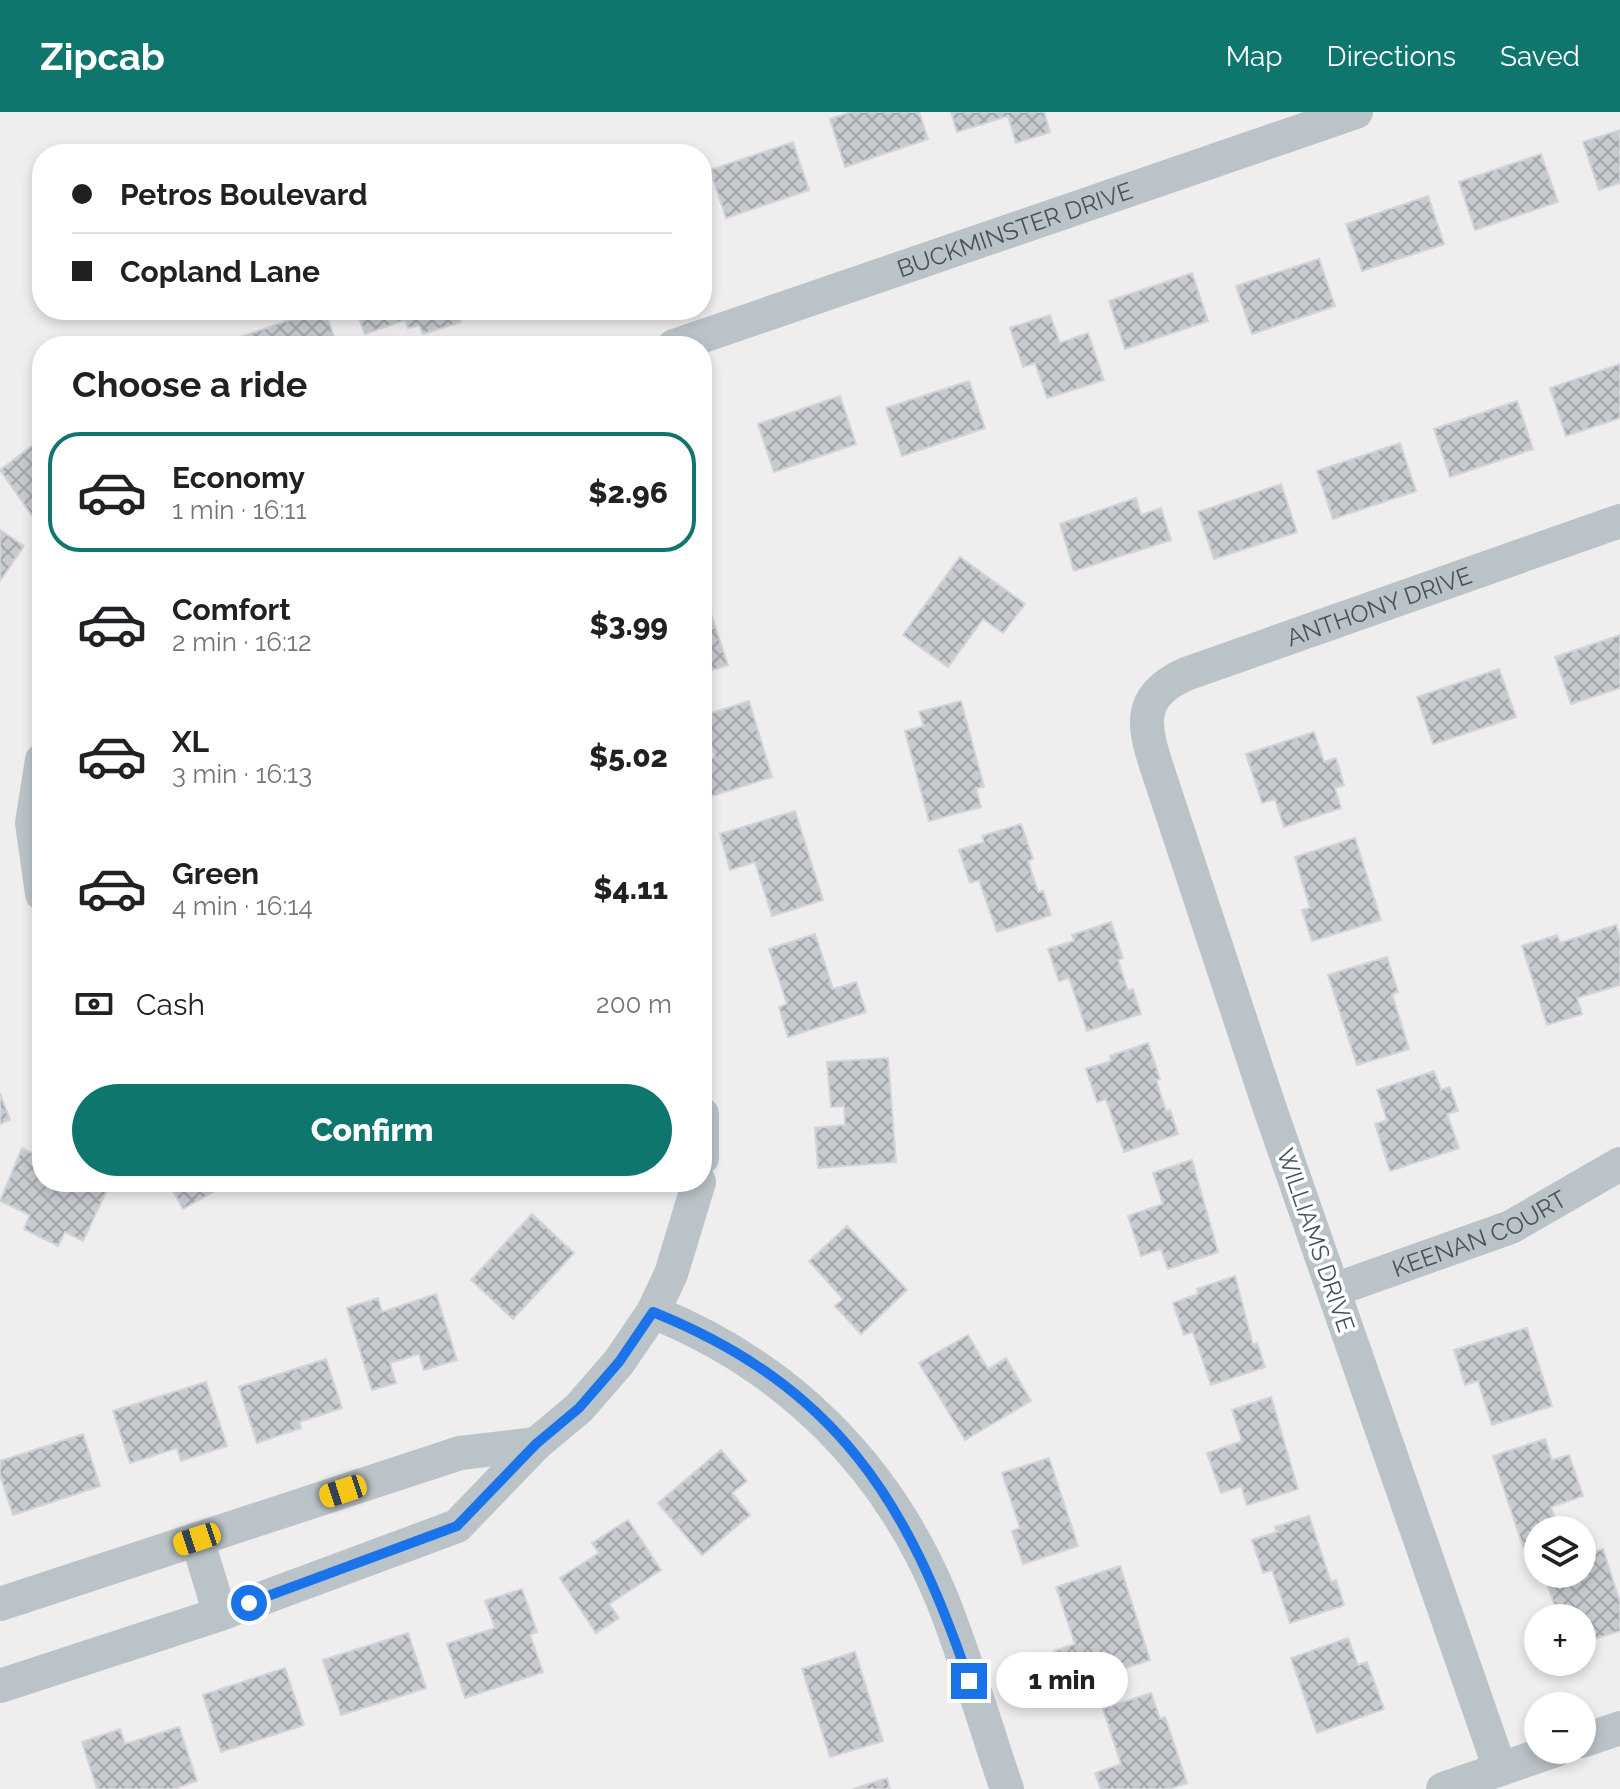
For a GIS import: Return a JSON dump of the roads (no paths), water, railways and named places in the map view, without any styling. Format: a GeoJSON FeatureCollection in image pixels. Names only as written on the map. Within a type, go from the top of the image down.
{"type":"FeatureCollection","features":[{"type":"Feature","properties":{"kind":"street","name":"BUCKMINSTER DRIVE"},"geometry":{"type":"LineString","coordinates":[[703,336],[1356,112]]}},
{"type":"Feature","properties":{"kind":"street","name":"ANTHONY DRIVE"},"geometry":{"type":"LineString","coordinates":[[1149,707],[1157,692],[1169,682],[1202,667],[1620,521]]}},
{"type":"Feature","properties":{"kind":"street","name":"WILLIAMS DRIVE"},"geometry":{"type":"LineString","coordinates":[[1149,707],[1145,724],[1151,751],[1500,1769]]}},
{"type":"Feature","properties":{"kind":"street","name":"KEENAN COURT"},"geometry":{"type":"LineString","coordinates":[[1334,1290],[1511,1227],[1620,1164]]}},
{"type":"Feature","properties":{"kind":"street"},"geometry":{"type":"LineString","coordinates":[[0,1686],[220,1614],[457,1526],[536,1444],[579,1408],[619,1362],[653,1312],[671,1274],[696,1192]]}},
{"type":"Feature","properties":{"kind":"street"},"geometry":{"type":"LineString","coordinates":[[653,1312],[735,1351],[784,1385],[832,1427],[872,1473],[910,1533],[942,1599],[1007,1789]]}},
{"type":"Feature","properties":{"kind":"street"},"geometry":{"type":"LineString","coordinates":[[0,1604],[460,1453],[536,1444]]}},
{"type":"Feature","properties":{"kind":"street"},"geometry":{"type":"LineString","coordinates":[[197,1539],[220,1614]]}},
{"type":"Feature","properties":{"kind":"street"},"geometry":{"type":"LineString","coordinates":[[1596,1736],[1620,1728]]}},
{"type":"Feature","properties":{"kind":"street"},"geometry":{"type":"LineString","coordinates":[[1443,1789],[1524,1761]]}}]}
